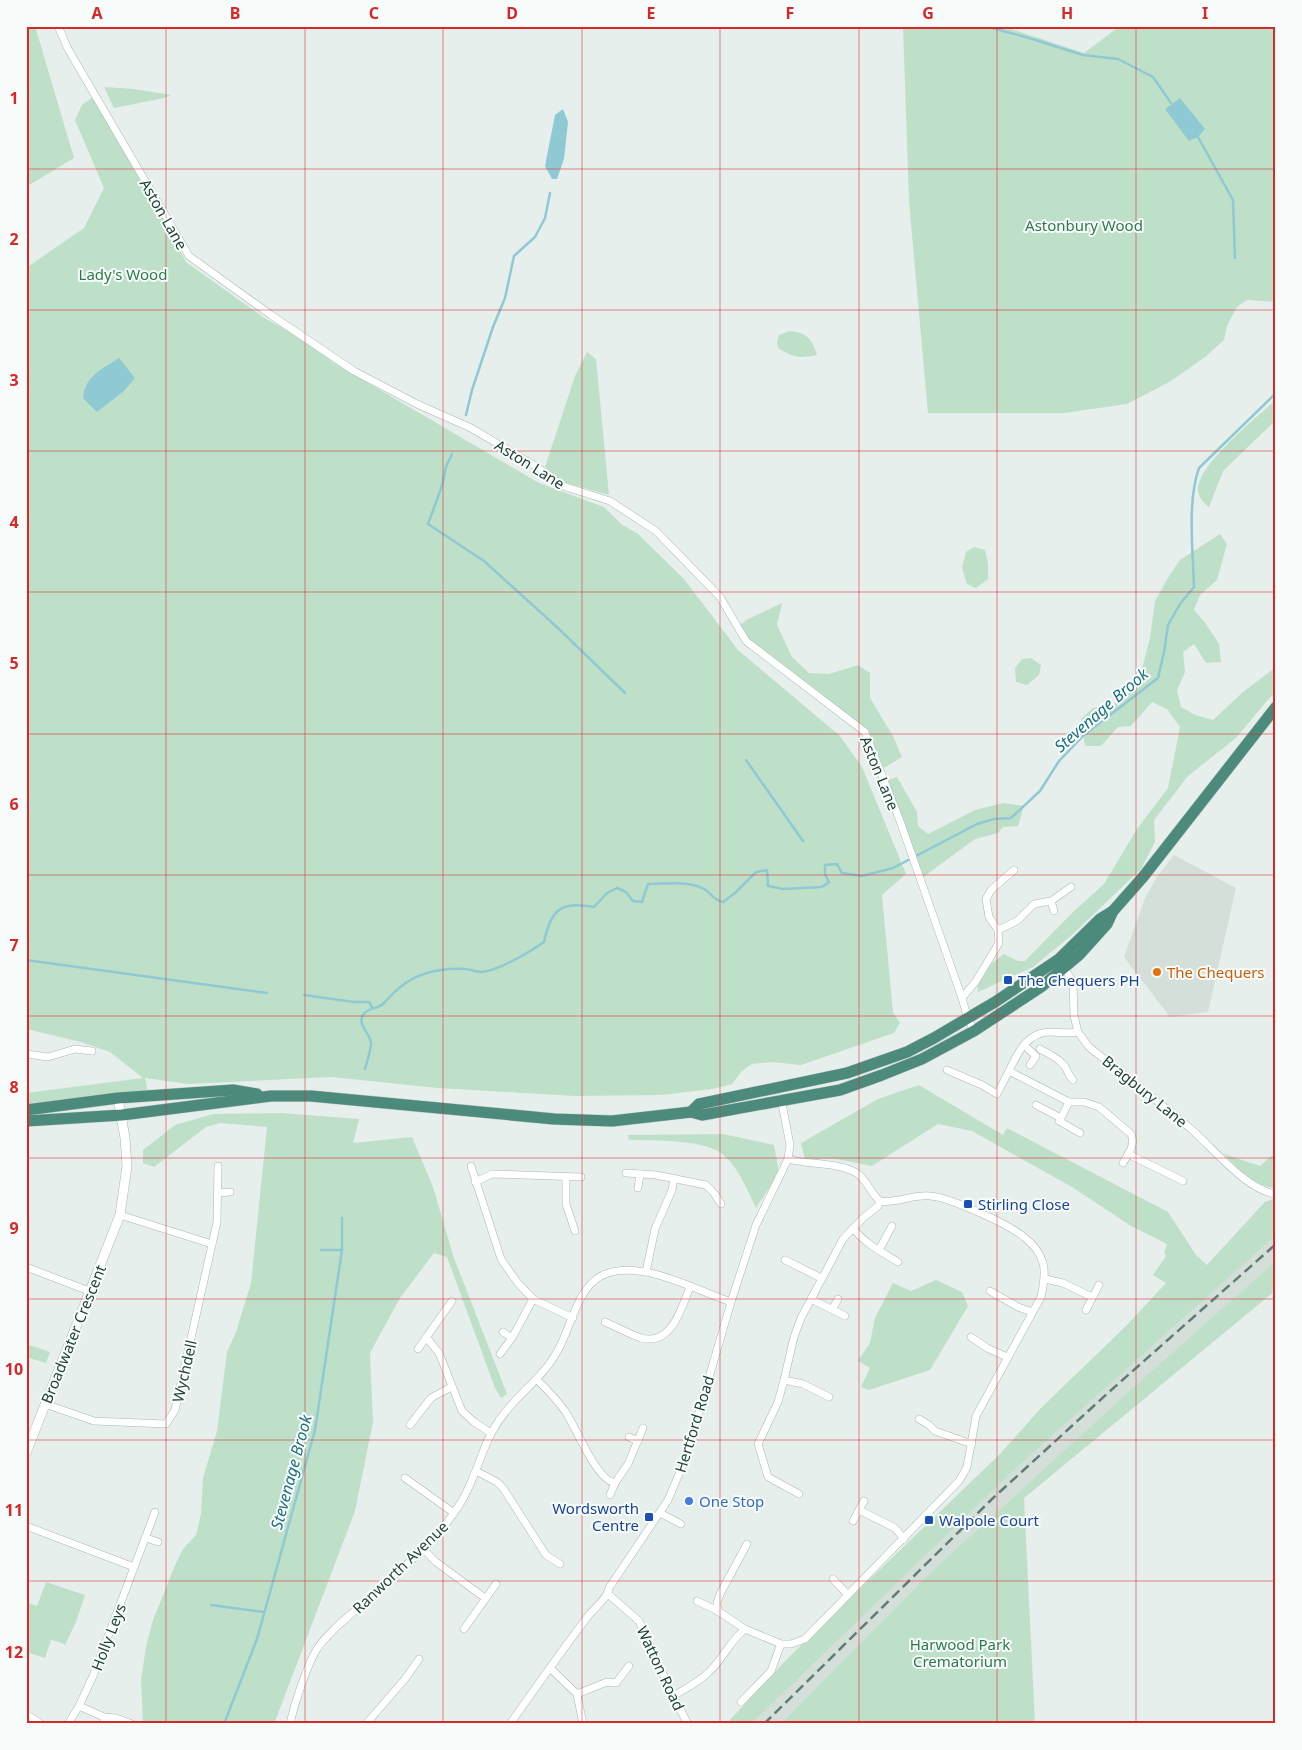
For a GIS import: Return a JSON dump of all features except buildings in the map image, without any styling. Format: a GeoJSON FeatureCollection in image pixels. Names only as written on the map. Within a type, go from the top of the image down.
{"type":"FeatureCollection","features":[{"type":"Feature","properties":{"kind":"highway"},"geometry":{"type":"LineString","coordinates":[[691,1112],[699,1104],[847,1073],[907,1052],[968,1019],[1061,963],[1097,935],[1107,924],[1113,910],[1143,877],[1276,707]]}},
{"type":"Feature","properties":{"kind":"highway"},"geometry":{"type":"LineString","coordinates":[[26,1121],[122,1115],[271,1096],[311,1096],[554,1119],[612,1120],[691,1112],[702,1115],[840,1090],[922,1059],[974,1031],[1041,987],[1061,963]]}},
{"type":"Feature","properties":{"kind":"highway"},"geometry":{"type":"LineString","coordinates":[[26,1110],[118,1098],[234,1090],[271,1096]]}},
{"type":"Feature","properties":{"kind":"street","name":"Aston Lane"},"geometry":{"type":"LineString","coordinates":[[58,26],[68,49],[188,256],[354,371],[417,404],[471,428],[537,467],[564,486],[610,502],[656,531],[720,597],[746,641],[865,732],[900,822],[968,1019],[974,1031]]}},
{"type":"Feature","properties":{"kind":"street"},"geometry":{"type":"LineString","coordinates":[[962,998],[976,981],[999,943],[998,930],[988,917],[986,899],[991,890],[1014,870]]}},
{"type":"Feature","properties":{"kind":"street"},"geometry":{"type":"LineString","coordinates":[[998,930],[1017,921],[1034,904],[1051,901],[1071,887]]}},
{"type":"Feature","properties":{"kind":"street"},"geometry":{"type":"LineString","coordinates":[[1051,901],[1054,911]]}},
{"type":"Feature","properties":{"kind":"street"},"geometry":{"type":"LineString","coordinates":[[947,1070],[982,1085],[997,1094],[1024,1045],[1042,1033],[1066,1034],[1078,1032],[1074,1016],[1073,982],[1061,963]]}},
{"type":"Feature","properties":{"kind":"street","name":"Bragbury Lane"},"geometry":{"type":"LineString","coordinates":[[1078,1032],[1089,1047],[1192,1129],[1246,1180],[1263,1191],[1276,1194]]}},
{"type":"Feature","properties":{"kind":"street"},"geometry":{"type":"LineString","coordinates":[[1030,1065],[1045,1041]]}},
{"type":"Feature","properties":{"kind":"street"},"geometry":{"type":"LineString","coordinates":[[1024,1045],[1038,1053],[1062,1062],[1067,1074],[1073,1080]]}},
{"type":"Feature","properties":{"kind":"street"},"geometry":{"type":"LineString","coordinates":[[26,1054],[48,1057],[75,1049],[92,1051]]}},
{"type":"Feature","properties":{"kind":"street"},"geometry":{"type":"LineString","coordinates":[[1009,1071],[1068,1102],[1084,1102],[1094,1105],[1105,1112],[1127,1130],[1134,1139],[1133,1145],[1123,1163]]}},
{"type":"Feature","properties":{"kind":"street","name":"Hertford Road"},"geometry":{"type":"LineString","coordinates":[[510,1724],[587,1618],[608,1594],[609,1588],[668,1500],[685,1460],[731,1302],[756,1225],[788,1159],[790,1145],[780,1088]]}},
{"type":"Feature","properties":{"kind":"street","name":"Broadwater Crescent"},"geometry":{"type":"LineString","coordinates":[[26,1453],[120,1215],[127,1166],[122,1115],[118,1098]]}},
{"type":"Feature","properties":{"kind":"street"},"geometry":{"type":"LineString","coordinates":[[1068,1102],[1059,1121],[1080,1133]]}},
{"type":"Feature","properties":{"kind":"street"},"geometry":{"type":"LineString","coordinates":[[1036,1105],[1061,1118]]}},
{"type":"Feature","properties":{"kind":"street"},"geometry":{"type":"LineString","coordinates":[[1128,1154],[1182,1181]]}},
{"type":"Feature","properties":{"kind":"street"},"geometry":{"type":"LineString","coordinates":[[788,1159],[838,1167],[855,1172],[862,1178],[880,1202]]}},
{"type":"Feature","properties":{"kind":"street","name":"Wychdell"},"geometry":{"type":"LineString","coordinates":[[45,1404],[94,1421],[166,1424],[175,1410],[212,1244],[216,1222],[218,1166]]}},
{"type":"Feature","properties":{"kind":"street"},"geometry":{"type":"LineString","coordinates":[[471,1166],[501,1259],[517,1282],[533,1299],[573,1318]]}},
{"type":"Feature","properties":{"kind":"street"},"geometry":{"type":"LineString","coordinates":[[626,1173],[674,1178],[706,1185],[721,1204]]}},
{"type":"Feature","properties":{"kind":"street"},"geometry":{"type":"LineString","coordinates":[[475,1182],[492,1174],[581,1177]]}},
{"type":"Feature","properties":{"kind":"street"},"geometry":{"type":"LineString","coordinates":[[638,1188],[640,1174]]}},
{"type":"Feature","properties":{"kind":"street"},"geometry":{"type":"LineString","coordinates":[[566,1177],[566,1199],[575,1231]]}},
{"type":"Feature","properties":{"kind":"street"},"geometry":{"type":"LineString","coordinates":[[706,1185],[710,1177]]}},
{"type":"Feature","properties":{"kind":"street"},"geometry":{"type":"LineString","coordinates":[[646,1272],[655,1229],[672,1190],[674,1178]]}},
{"type":"Feature","properties":{"kind":"street"},"geometry":{"type":"LineString","coordinates":[[218,1193],[230,1192]]}},
{"type":"Feature","properties":{"kind":"street"},"geometry":{"type":"LineString","coordinates":[[697,1601],[718,1611],[745,1629],[781,1644],[791,1644],[805,1638],[959,1481],[967,1466],[976,1416],[1041,1297],[1045,1279],[1043,1263],[1034,1247],[1023,1236],[950,1200],[929,1196],[880,1202]]}},
{"type":"Feature","properties":{"kind":"street"},"geometry":{"type":"LineString","coordinates":[[799,1494],[768,1477],[758,1444],[772,1415],[784,1380],[794,1337],[821,1278],[843,1239],[880,1202]]}},
{"type":"Feature","properties":{"kind":"street"},"geometry":{"type":"LineString","coordinates":[[120,1215],[212,1244]]}},
{"type":"Feature","properties":{"kind":"street"},"geometry":{"type":"LineString","coordinates":[[571,1218],[580,1215]]}},
{"type":"Feature","properties":{"kind":"street"},"geometry":{"type":"LineString","coordinates":[[879,1250],[892,1226]]}},
{"type":"Feature","properties":{"kind":"street"},"geometry":{"type":"LineString","coordinates":[[853,1228],[866,1242],[898,1262]]}},
{"type":"Feature","properties":{"kind":"street"},"geometry":{"type":"LineString","coordinates":[[785,1260],[798,1271],[821,1278]]}},
{"type":"Feature","properties":{"kind":"street"},"geometry":{"type":"LineString","coordinates":[[26,1267],[89,1291]]}},
{"type":"Feature","properties":{"kind":"street","name":"Ranworth Avenue"},"geometry":{"type":"LineString","coordinates":[[290,1724],[308,1668],[317,1649],[346,1618],[423,1549],[454,1513],[465,1495],[491,1433],[507,1408],[536,1379],[556,1354],[586,1289],[599,1277],[617,1271],[632,1270],[662,1276],[731,1302]]}},
{"type":"Feature","properties":{"kind":"street"},"geometry":{"type":"LineString","coordinates":[[1045,1279],[1063,1283],[1092,1297]]}},
{"type":"Feature","properties":{"kind":"street"},"geometry":{"type":"LineString","coordinates":[[1086,1310],[1099,1285]]}},
{"type":"Feature","properties":{"kind":"street"},"geometry":{"type":"LineString","coordinates":[[605,1322],[650,1340],[664,1336],[672,1328],[690,1287]]}},
{"type":"Feature","properties":{"kind":"street"},"geometry":{"type":"LineString","coordinates":[[990,1291],[1018,1307],[1032,1312]]}},
{"type":"Feature","properties":{"kind":"street"},"geometry":{"type":"LineString","coordinates":[[500,1354],[512,1338],[533,1299]]}},
{"type":"Feature","properties":{"kind":"street"},"geometry":{"type":"LineString","coordinates":[[811,1299],[833,1308],[845,1316]]}},
{"type":"Feature","properties":{"kind":"street"},"geometry":{"type":"LineString","coordinates":[[833,1308],[838,1299]]}},
{"type":"Feature","properties":{"kind":"street"},"geometry":{"type":"LineString","coordinates":[[418,1349],[452,1301]]}},
{"type":"Feature","properties":{"kind":"street"},"geometry":{"type":"LineString","coordinates":[[620,1328],[624,1319]]}},
{"type":"Feature","properties":{"kind":"street"},"geometry":{"type":"LineString","coordinates":[[503,1332],[512,1338]]}},
{"type":"Feature","properties":{"kind":"street"},"geometry":{"type":"LineString","coordinates":[[426,1337],[439,1353],[458,1404],[465,1415],[491,1433]]}},
{"type":"Feature","properties":{"kind":"street"},"geometry":{"type":"LineString","coordinates":[[972,1338],[985,1352],[1008,1357]]}},
{"type":"Feature","properties":{"kind":"street"},"geometry":{"type":"LineString","coordinates":[[536,1379],[554,1396],[567,1414],[598,1469],[610,1482],[615,1483]]}},
{"type":"Feature","properties":{"kind":"street"},"geometry":{"type":"LineString","coordinates":[[784,1380],[803,1384],[829,1398]]}},
{"type":"Feature","properties":{"kind":"street"},"geometry":{"type":"LineString","coordinates":[[410,1425],[431,1398],[451,1387]]}},
{"type":"Feature","properties":{"kind":"street"},"geometry":{"type":"LineString","coordinates":[[919,1419],[929,1425],[935,1432],[972,1444]]}},
{"type":"Feature","properties":{"kind":"street"},"geometry":{"type":"LineString","coordinates":[[610,1495],[615,1483],[628,1464],[643,1428]]}},
{"type":"Feature","properties":{"kind":"street"},"geometry":{"type":"LineString","coordinates":[[629,1437],[638,1441]]}},
{"type":"Feature","properties":{"kind":"street"},"geometry":{"type":"LineString","coordinates":[[476,1471],[497,1482],[503,1488],[546,1555],[560,1564]]}},
{"type":"Feature","properties":{"kind":"street"},"geometry":{"type":"LineString","coordinates":[[405,1478],[454,1513]]}},
{"type":"Feature","properties":{"kind":"street"},"geometry":{"type":"LineString","coordinates":[[853,1521],[864,1501]]}},
{"type":"Feature","properties":{"kind":"street"},"geometry":{"type":"LineString","coordinates":[[859,1510],[895,1528],[904,1539]]}},
{"type":"Feature","properties":{"kind":"street","name":"Holly Leys"},"geometry":{"type":"LineString","coordinates":[[68,1724],[99,1662],[155,1512]]}},
{"type":"Feature","properties":{"kind":"street"},"geometry":{"type":"LineString","coordinates":[[660,1513],[681,1524]]}},
{"type":"Feature","properties":{"kind":"street"},"geometry":{"type":"LineString","coordinates":[[26,1526],[134,1567]]}},
{"type":"Feature","properties":{"kind":"street"},"geometry":{"type":"LineString","coordinates":[[146,1538],[158,1542]]}},
{"type":"Feature","properties":{"kind":"street"},"geometry":{"type":"LineString","coordinates":[[718,1611],[717,1603],[720,1594],[747,1544]]}},
{"type":"Feature","properties":{"kind":"street"},"geometry":{"type":"LineString","coordinates":[[423,1549],[436,1562],[486,1598]]}},
{"type":"Feature","properties":{"kind":"street"},"geometry":{"type":"LineString","coordinates":[[833,1578],[848,1595]]}},
{"type":"Feature","properties":{"kind":"street"},"geometry":{"type":"LineString","coordinates":[[464,1629],[496,1584]]}},
{"type":"Feature","properties":{"kind":"street","name":"Watton Road"},"geometry":{"type":"LineString","coordinates":[[608,1594],[639,1620],[673,1696],[688,1724]]}},
{"type":"Feature","properties":{"kind":"street"},"geometry":{"type":"LineString","coordinates":[[673,1696],[710,1672],[734,1638],[745,1629]]}},
{"type":"Feature","properties":{"kind":"street"},"geometry":{"type":"LineString","coordinates":[[741,1702],[771,1671],[781,1644]]}},
{"type":"Feature","properties":{"kind":"street"},"geometry":{"type":"LineString","coordinates":[[366,1724],[396,1691],[420,1659]]}},
{"type":"Feature","properties":{"kind":"street"},"geometry":{"type":"LineString","coordinates":[[405,1664],[413,1669]]}},
{"type":"Feature","properties":{"kind":"street"},"geometry":{"type":"LineString","coordinates":[[578,1694],[607,1682],[616,1683],[629,1666]]}},
{"type":"Feature","properties":{"kind":"street"},"geometry":{"type":"LineString","coordinates":[[550,1668],[578,1694],[583,1724]]}},
{"type":"Feature","properties":{"kind":"street"},"geometry":{"type":"LineString","coordinates":[[78,1706],[105,1720],[116,1718],[132,1724]]}},
{"type":"Feature","properties":{"kind":"street"},"geometry":{"type":"LineString","coordinates":[[26,1714],[41,1724]]}},
{"type":"Feature","properties":{"kind":"shaded area"},"geometry":{"type":"Polygon","coordinates":[[[1174,855],[1236,888],[1208,1012],[1170,1017],[1124,957],[1145,898],[1157,877],[1174,855]]]}},
{"type":"Feature","properties":{"kind":"shaded area"},"geometry":{"type":"Polygon","coordinates":[[[1276,1198],[1276,1290],[1024,1498],[791,1724],[742,1724],[1207,1265],[1265,1202],[1276,1198]]]}},
{"type":"Feature","properties":{"kind":"green space"},"geometry":{"type":"Polygon","coordinates":[[[26,26],[35,26],[74,158],[26,187],[26,26]]]}},
{"type":"Feature","properties":{"kind":"green space","name":"Astonbury Wood"},"geometry":{"type":"Polygon","coordinates":[[[903,26],[1002,26],[1084,53],[1120,26],[1276,26],[1276,302],[1247,300],[1237,307],[1227,326],[1224,340],[1205,357],[1171,381],[1127,404],[1064,413],[928,413],[909,202],[903,26]]]}},
{"type":"Feature","properties":{"kind":"green space"},"geometry":{"type":"Polygon","coordinates":[[[104,87],[134,89],[171,95],[114,108],[104,87]]]}},
{"type":"Feature","properties":{"kind":"green space","name":"Lady's Wood"},"geometry":{"type":"Polygon","coordinates":[[[93,97],[154,201],[186,262],[266,319],[291,332],[339,366],[539,483],[604,507],[621,524],[638,534],[684,579],[738,650],[840,736],[862,767],[906,874],[882,895],[893,1012],[900,1023],[894,1033],[801,1065],[772,1062],[752,1064],[742,1071],[732,1084],[712,1089],[661,1095],[574,1096],[438,1088],[331,1077],[188,1084],[145,1078],[148,1093],[26,1107],[26,1093],[143,1078],[110,1052],[81,1042],[26,1029],[26,268],[84,228],[104,188],[75,120],[82,105],[93,97]]]}},
{"type":"Feature","properties":{"kind":"green space"},"geometry":{"type":"Polygon","coordinates":[[[790,331],[805,335],[811,341],[817,355],[796,356],[778,348],[779,335],[790,331]]]}},
{"type":"Feature","properties":{"kind":"green space"},"geometry":{"type":"Polygon","coordinates":[[[587,352],[596,359],[609,495],[563,482],[545,467],[575,376],[587,352]]]}},
{"type":"Feature","properties":{"kind":"green space"},"geometry":{"type":"Polygon","coordinates":[[[1276,400],[1276,420],[1223,471],[1209,507],[1199,496],[1198,491],[1200,481],[1207,469],[1229,442],[1276,400]]]}},
{"type":"Feature","properties":{"kind":"green space"},"geometry":{"type":"Polygon","coordinates":[[[1220,534],[1227,544],[1217,580],[1200,595],[1194,610],[1219,644],[1221,662],[1206,663],[1194,644],[1183,652],[1185,672],[1177,690],[1181,707],[1195,715],[1213,720],[1243,692],[1276,667],[1276,692],[1236,738],[1188,776],[1154,820],[1155,842],[1141,869],[1073,934],[1033,967],[978,992],[977,980],[984,969],[1004,954],[1018,961],[1025,961],[1072,913],[1104,884],[1137,829],[1168,788],[1180,727],[1167,709],[1152,702],[1131,726],[1118,727],[1101,746],[1085,746],[1081,719],[1093,708],[1111,707],[1132,687],[1143,665],[1150,638],[1155,601],[1169,576],[1180,560],[1220,534]]]}},
{"type":"Feature","properties":{"kind":"green space"},"geometry":{"type":"Polygon","coordinates":[[[974,547],[985,550],[988,564],[988,579],[976,588],[967,584],[962,568],[966,552],[974,547]]]}},
{"type":"Feature","properties":{"kind":"green space"},"geometry":{"type":"Polygon","coordinates":[[[782,603],[777,625],[792,657],[809,673],[829,674],[858,665],[870,673],[870,698],[893,736],[902,757],[884,768],[866,732],[747,639],[738,626],[748,619],[782,603]]]}},
{"type":"Feature","properties":{"kind":"green space"},"geometry":{"type":"Polygon","coordinates":[[[1031,658],[1041,665],[1039,675],[1027,685],[1016,682],[1015,668],[1022,659],[1031,658]]]}},
{"type":"Feature","properties":{"kind":"green space"},"geometry":{"type":"Polygon","coordinates":[[[897,777],[917,812],[918,826],[928,834],[975,810],[1003,803],[1024,806],[1018,826],[1003,827],[998,833],[975,839],[922,878],[886,781],[897,777]]]}},
{"type":"Feature","properties":{"kind":"green space"},"geometry":{"type":"Polygon","coordinates":[[[919,1085],[1003,1135],[1007,1128],[1168,1212],[1196,1255],[1207,1265],[1265,1202],[1276,1198],[1276,1235],[1016,1468],[751,1724],[726,1724],[789,1657],[1000,1454],[1041,1408],[1127,1325],[1166,1283],[1153,1275],[1166,1256],[1164,1253],[1167,1244],[1131,1226],[1072,1187],[972,1131],[938,1124],[872,1166],[836,1159],[805,1159],[801,1143],[878,1099],[919,1085]]]}},
{"type":"Feature","properties":{"kind":"green space"},"geometry":{"type":"Polygon","coordinates":[[[281,1113],[359,1119],[353,1143],[412,1137],[433,1187],[454,1258],[507,1394],[501,1398],[495,1388],[447,1257],[434,1253],[400,1298],[370,1353],[373,1422],[355,1511],[274,1724],[143,1724],[141,1680],[146,1647],[153,1620],[176,1563],[183,1549],[196,1535],[201,1514],[203,1478],[217,1431],[227,1352],[236,1332],[251,1283],[267,1127],[220,1123],[206,1127],[154,1167],[143,1163],[143,1150],[175,1125],[213,1114],[281,1113]]]}},
{"type":"Feature","properties":{"kind":"green space"},"geometry":{"type":"Polygon","coordinates":[[[723,1134],[774,1145],[779,1173],[756,1208],[736,1169],[719,1152],[708,1147],[681,1142],[629,1140],[628,1135],[723,1134]]]}},
{"type":"Feature","properties":{"kind":"green space"},"geometry":{"type":"Polygon","coordinates":[[[1276,1152],[1276,1188],[1254,1181],[1224,1154],[1260,1166],[1276,1152]]]}},
{"type":"Feature","properties":{"kind":"green space","name":"Harwood Park Crematorium"},"geometry":{"type":"Polygon","coordinates":[[[1276,1261],[1276,1290],[1024,1498],[1035,1724],[781,1724],[927,1576],[1135,1386],[1276,1261]]]}},
{"type":"Feature","properties":{"kind":"green space"},"geometry":{"type":"Polygon","coordinates":[[[936,1280],[962,1292],[968,1306],[930,1370],[869,1390],[861,1387],[870,1368],[858,1361],[870,1343],[875,1318],[893,1283],[911,1291],[936,1280]]]}},
{"type":"Feature","properties":{"kind":"green space"},"geometry":{"type":"Polygon","coordinates":[[[26,1344],[50,1352],[46,1363],[26,1357],[26,1344]]]}},
{"type":"Feature","properties":{"kind":"green space"},"geometry":{"type":"Polygon","coordinates":[[[46,1582],[85,1595],[76,1622],[65,1645],[51,1640],[45,1658],[26,1652],[26,1602],[37,1606],[46,1582]]]}},
{"type":"Feature","properties":{"kind":"water"},"geometry":{"type":"Polygon","coordinates":[[[1180,98],[1205,129],[1198,137],[1189,141],[1165,109],[1180,98]]]}},
{"type":"Feature","properties":{"kind":"water"},"geometry":{"type":"Polygon","coordinates":[[[563,109],[568,122],[564,159],[557,179],[552,179],[545,166],[555,115],[563,109]]]}},
{"type":"Feature","properties":{"kind":"water"},"geometry":{"type":"Polygon","coordinates":[[[119,358],[135,378],[124,391],[97,412],[83,398],[84,390],[95,374],[119,358]]]}},
{"type":"Feature","properties":{"kind":"waterway"},"geometry":{"type":"LineString","coordinates":[[985,26],[1083,55],[1118,59],[1153,77],[1171,103]]}},
{"type":"Feature","properties":{"kind":"waterway"},"geometry":{"type":"LineString","coordinates":[[1198,137],[1233,200],[1235,258]]}},
{"type":"Feature","properties":{"kind":"waterway"},"geometry":{"type":"LineString","coordinates":[[466,415],[472,390],[493,327],[505,298],[514,256],[535,237],[545,218],[550,193]]}},
{"type":"Feature","properties":{"kind":"waterway","name":"Stevenage Brook"},"geometry":{"type":"LineString","coordinates":[[365,1069],[371,1043],[362,1022],[365,1012],[381,1006],[399,988],[421,975],[455,969],[489,971],[514,960],[544,942],[554,915],[566,907],[573,905],[594,907],[607,893],[617,888],[626,892],[633,901],[642,902],[648,884],[669,883],[684,883],[698,886],[723,902],[756,872],[767,870],[768,886],[783,889],[822,887],[829,882],[825,874],[825,865],[837,864],[842,873],[862,876],[893,868],[977,824],[994,819],[1011,818],[1040,791],[1059,761],[1084,735],[1158,678],[1168,625],[1180,604],[1194,587],[1192,511],[1195,481],[1199,468],[1276,393]]}},
{"type":"Feature","properties":{"kind":"waterway"},"geometry":{"type":"LineString","coordinates":[[452,454],[428,524],[484,561],[559,629],[625,693]]}},
{"type":"Feature","properties":{"kind":"waterway"},"geometry":{"type":"LineString","coordinates":[[746,760],[803,841]]}},
{"type":"Feature","properties":{"kind":"waterway"},"geometry":{"type":"LineString","coordinates":[[26,960],[267,993]]}},
{"type":"Feature","properties":{"kind":"waterway"},"geometry":{"type":"LineString","coordinates":[[304,995],[354,1002],[369,1002],[372,1007]]}},
{"type":"Feature","properties":{"kind":"waterway","name":"Stevenage Brook"},"geometry":{"type":"LineString","coordinates":[[224,1724],[257,1639],[315,1430],[342,1250],[342,1218]]}},
{"type":"Feature","properties":{"kind":"waterway"},"geometry":{"type":"LineString","coordinates":[[321,1250],[342,1250]]}},
{"type":"Feature","properties":{"kind":"waterway"},"geometry":{"type":"LineString","coordinates":[[211,1605],[264,1612]]}},
{"type":"Feature","properties":{"kind":"railway"},"geometry":{"type":"LineString","coordinates":[[764,1724],[992,1499],[1276,1244]]}},
{"type":"Feature","properties":{"kind":"place","name":"The Chequers"},"geometry":{"type":"Point","coordinates":[1157,972]}},
{"type":"Feature","properties":{"kind":"place","name":"The Chequers PH"},"geometry":{"type":"Point","coordinates":[1008,980]}},
{"type":"Feature","properties":{"kind":"place","name":"Stirling Close"},"geometry":{"type":"Point","coordinates":[968,1204]}},
{"type":"Feature","properties":{"kind":"place","name":"One Stop"},"geometry":{"type":"Point","coordinates":[689,1501]}},
{"type":"Feature","properties":{"kind":"place","name":"Wordsworth Centre"},"geometry":{"type":"Point","coordinates":[649,1517]}},
{"type":"Feature","properties":{"kind":"place","name":"Walpole Court"},"geometry":{"type":"Point","coordinates":[929,1520]}}]}
